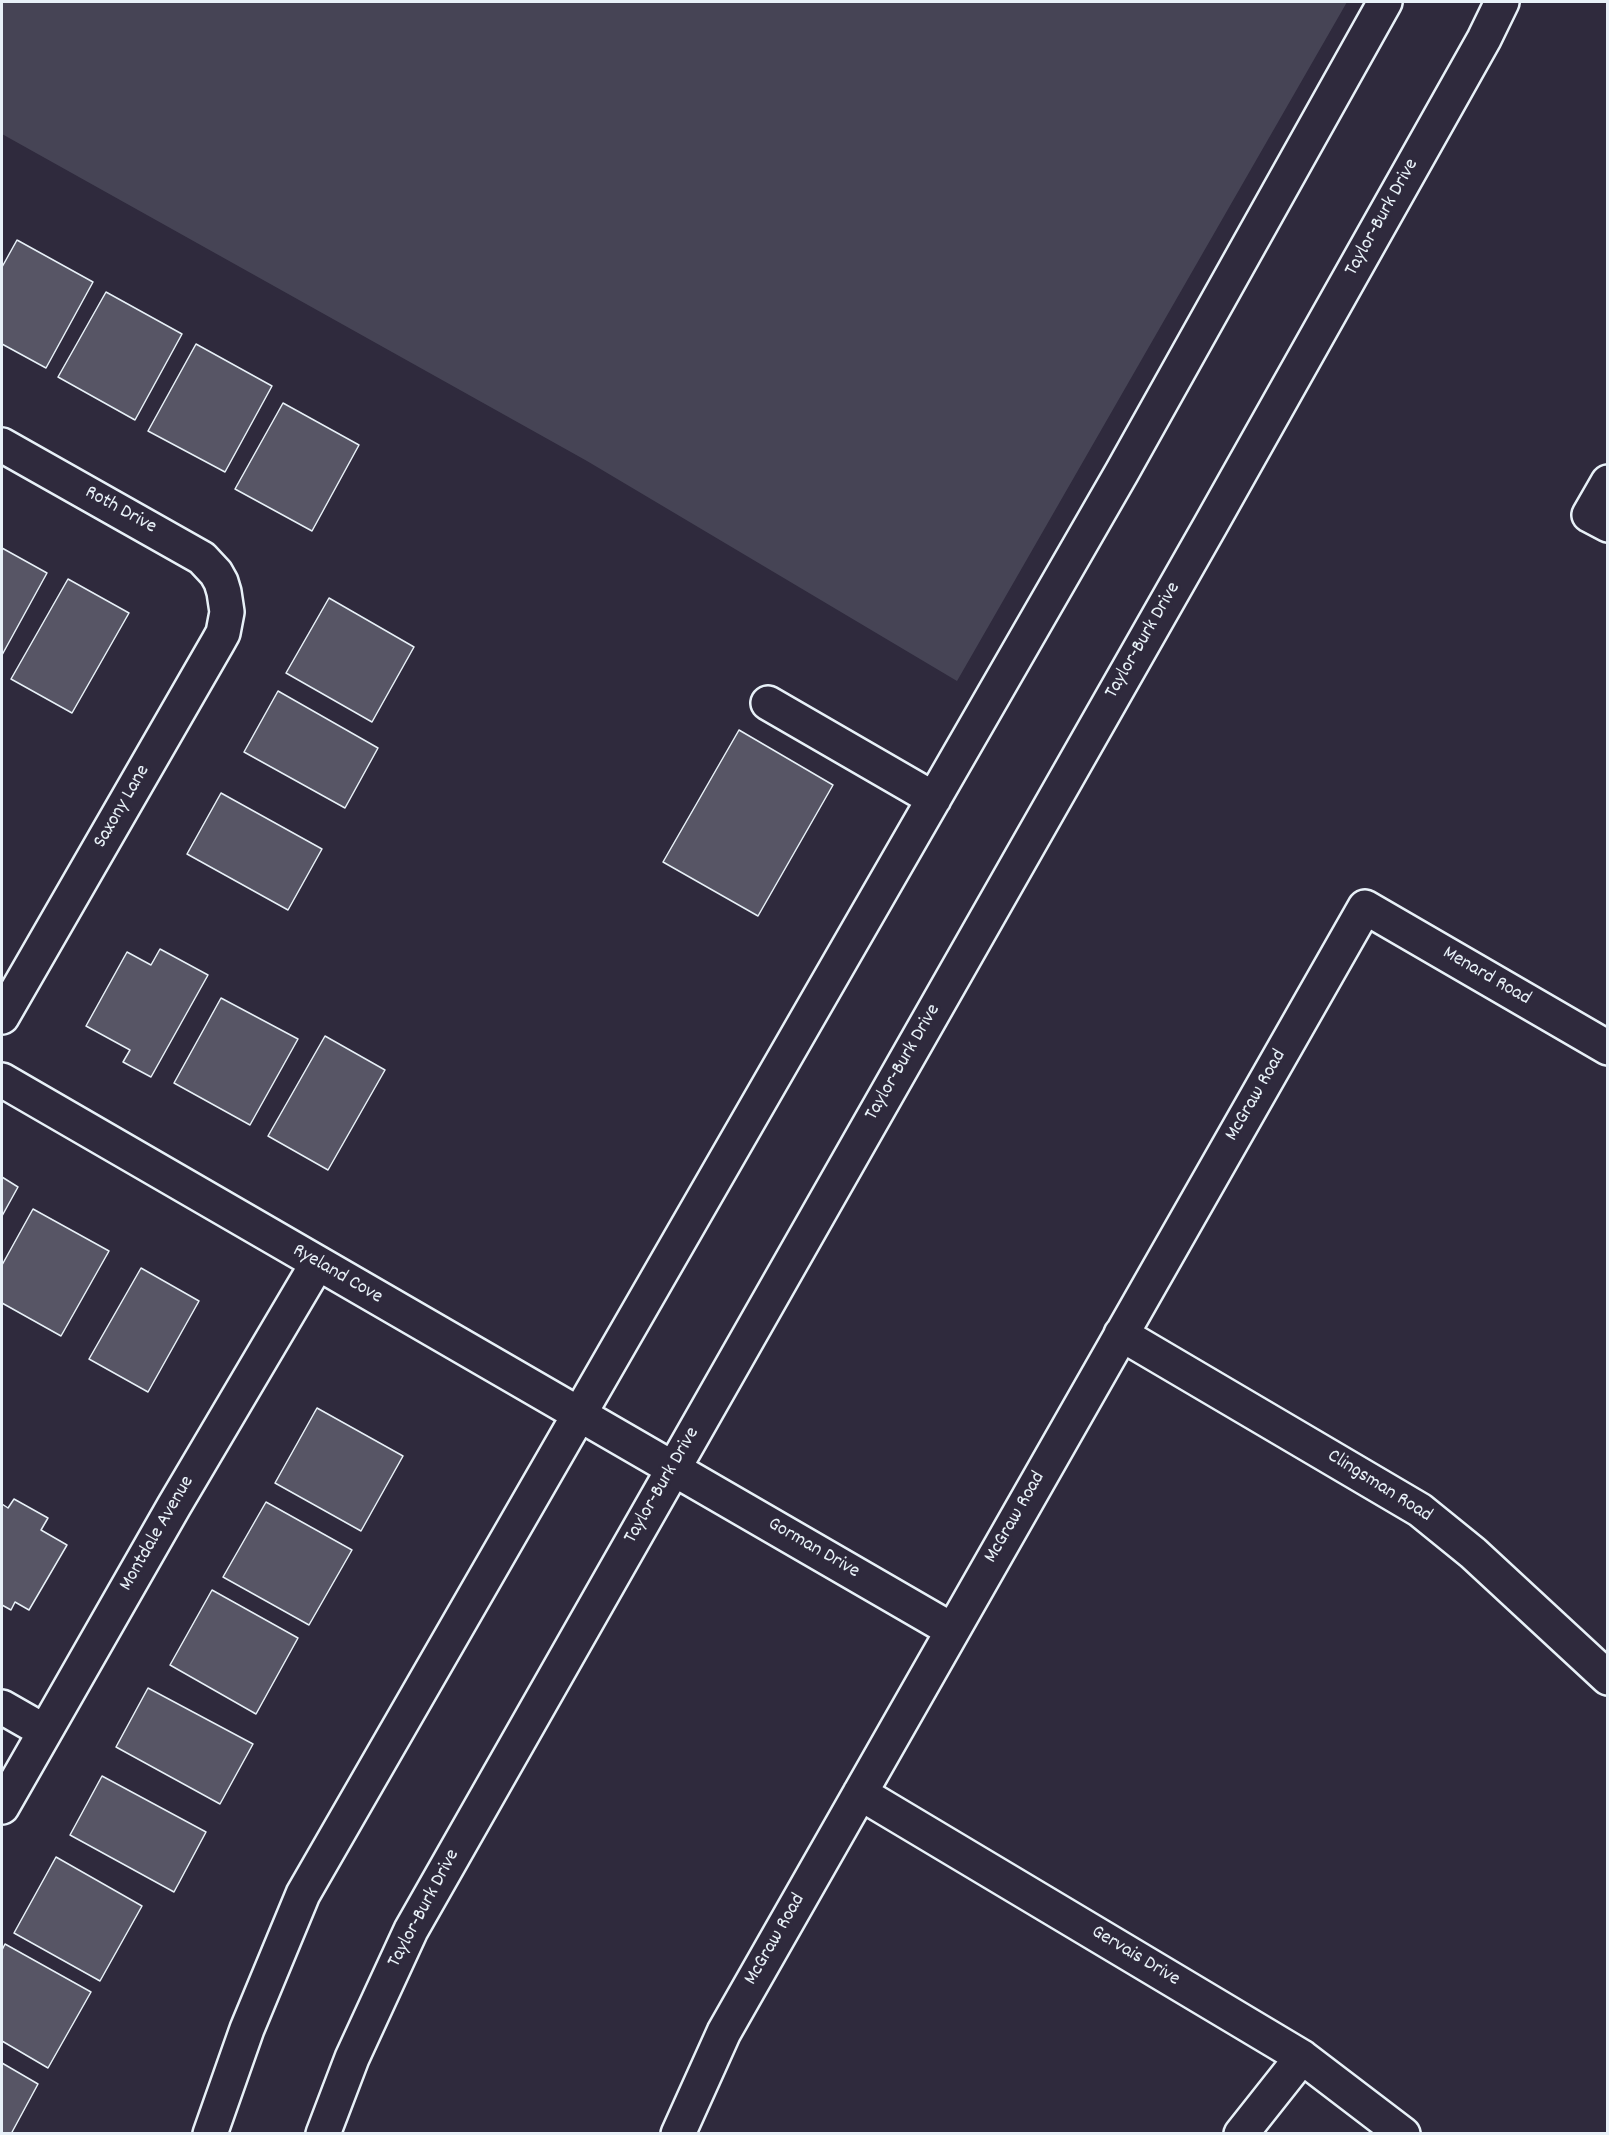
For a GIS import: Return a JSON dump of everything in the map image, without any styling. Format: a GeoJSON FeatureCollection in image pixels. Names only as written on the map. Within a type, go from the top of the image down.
{"type":"FeatureCollection","features":[{"type":"Feature","properties":{"kind":"street"},"geometry":{"type":"LineString","coordinates":[[210,2133],[247,2029],[303,1894],[1122,472],[1385,2]]}},
{"type":"Feature","properties":{"kind":"street","name":"Taylor-Burk Drive"},"geometry":{"type":"LineString","coordinates":[[323,2133],[351,2058],[411,1930],[1192,557],[1484,39],[1502,2]]}},
{"type":"Feature","properties":{"kind":"street","name":"Roth Drive"},"geometry":{"type":"LineString","coordinates":[[2,445],[193,552],[216,573],[225,592]]}},
{"type":"Feature","properties":{"kind":"street"},"geometry":{"type":"LineString","coordinates":[[1598,520],[1608,482]]}},
{"type":"Feature","properties":{"kind":"street","name":"Saxony Lane"},"geometry":{"type":"LineString","coordinates":[[2,1017],[218,642],[225,623],[225,592]]}},
{"type":"Feature","properties":{"kind":"street"},"geometry":{"type":"LineString","coordinates":[[768,703],[934,799]]}},
{"type":"Feature","properties":{"kind":"street","name":"Menard Road"},"geometry":{"type":"LineString","coordinates":[[1365,907],[1608,1048]]}},
{"type":"Feature","properties":{"kind":"street","name":"McGraw Road"},"geometry":{"type":"LineString","coordinates":[[678,2133],[724,2032],[1365,907]]}},
{"type":"Feature","properties":{"kind":"street","name":"Ryeland Cove"},"geometry":{"type":"LineString","coordinates":[[2,1080],[673,1469]]}},
{"type":"Feature","properties":{"kind":"street","name":"Montdale Avenue"},"geometry":{"type":"LineString","coordinates":[[2,1807],[168,1516],[317,1264]]}},
{"type":"Feature","properties":{"kind":"street","name":"Clingsman Road"},"geometry":{"type":"LineString","coordinates":[[1121,1334],[1420,1510],[1473,1553],[1608,1678]]}},
{"type":"Feature","properties":{"kind":"street","name":"Gorman Drive"},"geometry":{"type":"LineString","coordinates":[[673,1469],[952,1630]]}},
{"type":"Feature","properties":{"kind":"street"},"geometry":{"type":"LineString","coordinates":[[2,1707],[44,1731]]}},
{"type":"Feature","properties":{"kind":"street","name":"Gervais Drive"},"geometry":{"type":"LineString","coordinates":[[860,1792],[1302,2057],[1403,2133]]}},
{"type":"Feature","properties":{"kind":"street"},"geometry":{"type":"LineString","coordinates":[[1241,2133],[1302,2057]]}},
{"type":"Feature","properties":{"kind":"shaded area"},"geometry":{"type":"Polygon","coordinates":[[[2,2],[1347,2],[957,681],[587,461],[2,134],[2,2]]]}},
{"type":"Feature","properties":{"kind":"building"},"geometry":{"type":"Polygon","coordinates":[[[17,240],[93,282],[46,368],[2,344],[2,267],[17,240]]]}},
{"type":"Feature","properties":{"kind":"building"},"geometry":{"type":"Polygon","coordinates":[[[106,292],[182,334],[135,420],[58,377],[106,292]]]}},
{"type":"Feature","properties":{"kind":"building"},"geometry":{"type":"Polygon","coordinates":[[[196,344],[272,386],[225,472],[148,431],[196,344]]]}},
{"type":"Feature","properties":{"kind":"building"},"geometry":{"type":"Polygon","coordinates":[[[283,403],[359,445],[312,531],[235,489],[283,403]]]}},
{"type":"Feature","properties":{"kind":"building"},"geometry":{"type":"Polygon","coordinates":[[[2,548],[47,573],[2,655],[2,548]]]}},
{"type":"Feature","properties":{"kind":"building"},"geometry":{"type":"Polygon","coordinates":[[[68,579],[129,613],[72,713],[11,679],[68,579]]]}},
{"type":"Feature","properties":{"kind":"building"},"geometry":{"type":"Polygon","coordinates":[[[329,598],[414,647],[372,722],[286,673],[329,598]]]}},
{"type":"Feature","properties":{"kind":"building"},"geometry":{"type":"Polygon","coordinates":[[[278,691],[378,748],[345,808],[244,752],[278,691]]]}},
{"type":"Feature","properties":{"kind":"building"},"geometry":{"type":"Polygon","coordinates":[[[739,730],[833,785],[758,916],[663,862],[739,730]]]}},
{"type":"Feature","properties":{"kind":"building"},"geometry":{"type":"Polygon","coordinates":[[[221,793],[322,849],[288,910],[187,854],[221,793]]]}},
{"type":"Feature","properties":{"kind":"building"},"geometry":{"type":"Polygon","coordinates":[[[160,949],[208,975],[151,1077],[123,1062],[130,1050],[86,1026],[127,952],[151,965],[160,949]]]}},
{"type":"Feature","properties":{"kind":"building"},"geometry":{"type":"Polygon","coordinates":[[[221,998],[298,1039],[250,1125],[174,1083],[221,998]]]}},
{"type":"Feature","properties":{"kind":"building"},"geometry":{"type":"Polygon","coordinates":[[[325,1036],[385,1070],[328,1170],[268,1136],[325,1036]]]}},
{"type":"Feature","properties":{"kind":"building"},"geometry":{"type":"Polygon","coordinates":[[[2,1177],[18,1187],[2,1216],[2,1177]]]}},
{"type":"Feature","properties":{"kind":"building"},"geometry":{"type":"Polygon","coordinates":[[[33,1209],[109,1251],[61,1336],[2,1303],[2,1265],[33,1209]]]}},
{"type":"Feature","properties":{"kind":"building"},"geometry":{"type":"Polygon","coordinates":[[[141,1268],[199,1301],[148,1392],[89,1359],[141,1268]]]}},
{"type":"Feature","properties":{"kind":"building"},"geometry":{"type":"Polygon","coordinates":[[[317,1408],[403,1456],[361,1531],[275,1483],[317,1408]]]}},
{"type":"Feature","properties":{"kind":"building"},"geometry":{"type":"Polygon","coordinates":[[[14,1499],[48,1518],[41,1530],[67,1545],[29,1610],[15,1602],[11,1610],[2,1605],[2,1504],[8,1508],[14,1499]]]}},
{"type":"Feature","properties":{"kind":"building"},"geometry":{"type":"Polygon","coordinates":[[[266,1502],[352,1550],[309,1625],[223,1577],[266,1502]]]}},
{"type":"Feature","properties":{"kind":"building"},"geometry":{"type":"Polygon","coordinates":[[[212,1590],[298,1638],[256,1714],[170,1665],[212,1590]]]}},
{"type":"Feature","properties":{"kind":"building"},"geometry":{"type":"Polygon","coordinates":[[[148,1688],[253,1744],[220,1804],[116,1747],[148,1688]]]}},
{"type":"Feature","properties":{"kind":"building"},"geometry":{"type":"Polygon","coordinates":[[[102,1776],[206,1832],[174,1892],[70,1835],[102,1776]]]}},
{"type":"Feature","properties":{"kind":"building"},"geometry":{"type":"Polygon","coordinates":[[[56,1857],[142,1906],[100,1981],[14,1933],[56,1857]]]}},
{"type":"Feature","properties":{"kind":"building"},"geometry":{"type":"Polygon","coordinates":[[[5,1944],[91,1992],[48,2068],[2,2041],[2,1950],[5,1944]]]}},
{"type":"Feature","properties":{"kind":"building"},"geometry":{"type":"Polygon","coordinates":[[[2,2063],[38,2084],[11,2134],[2,2134],[2,2063]]]}}]}
